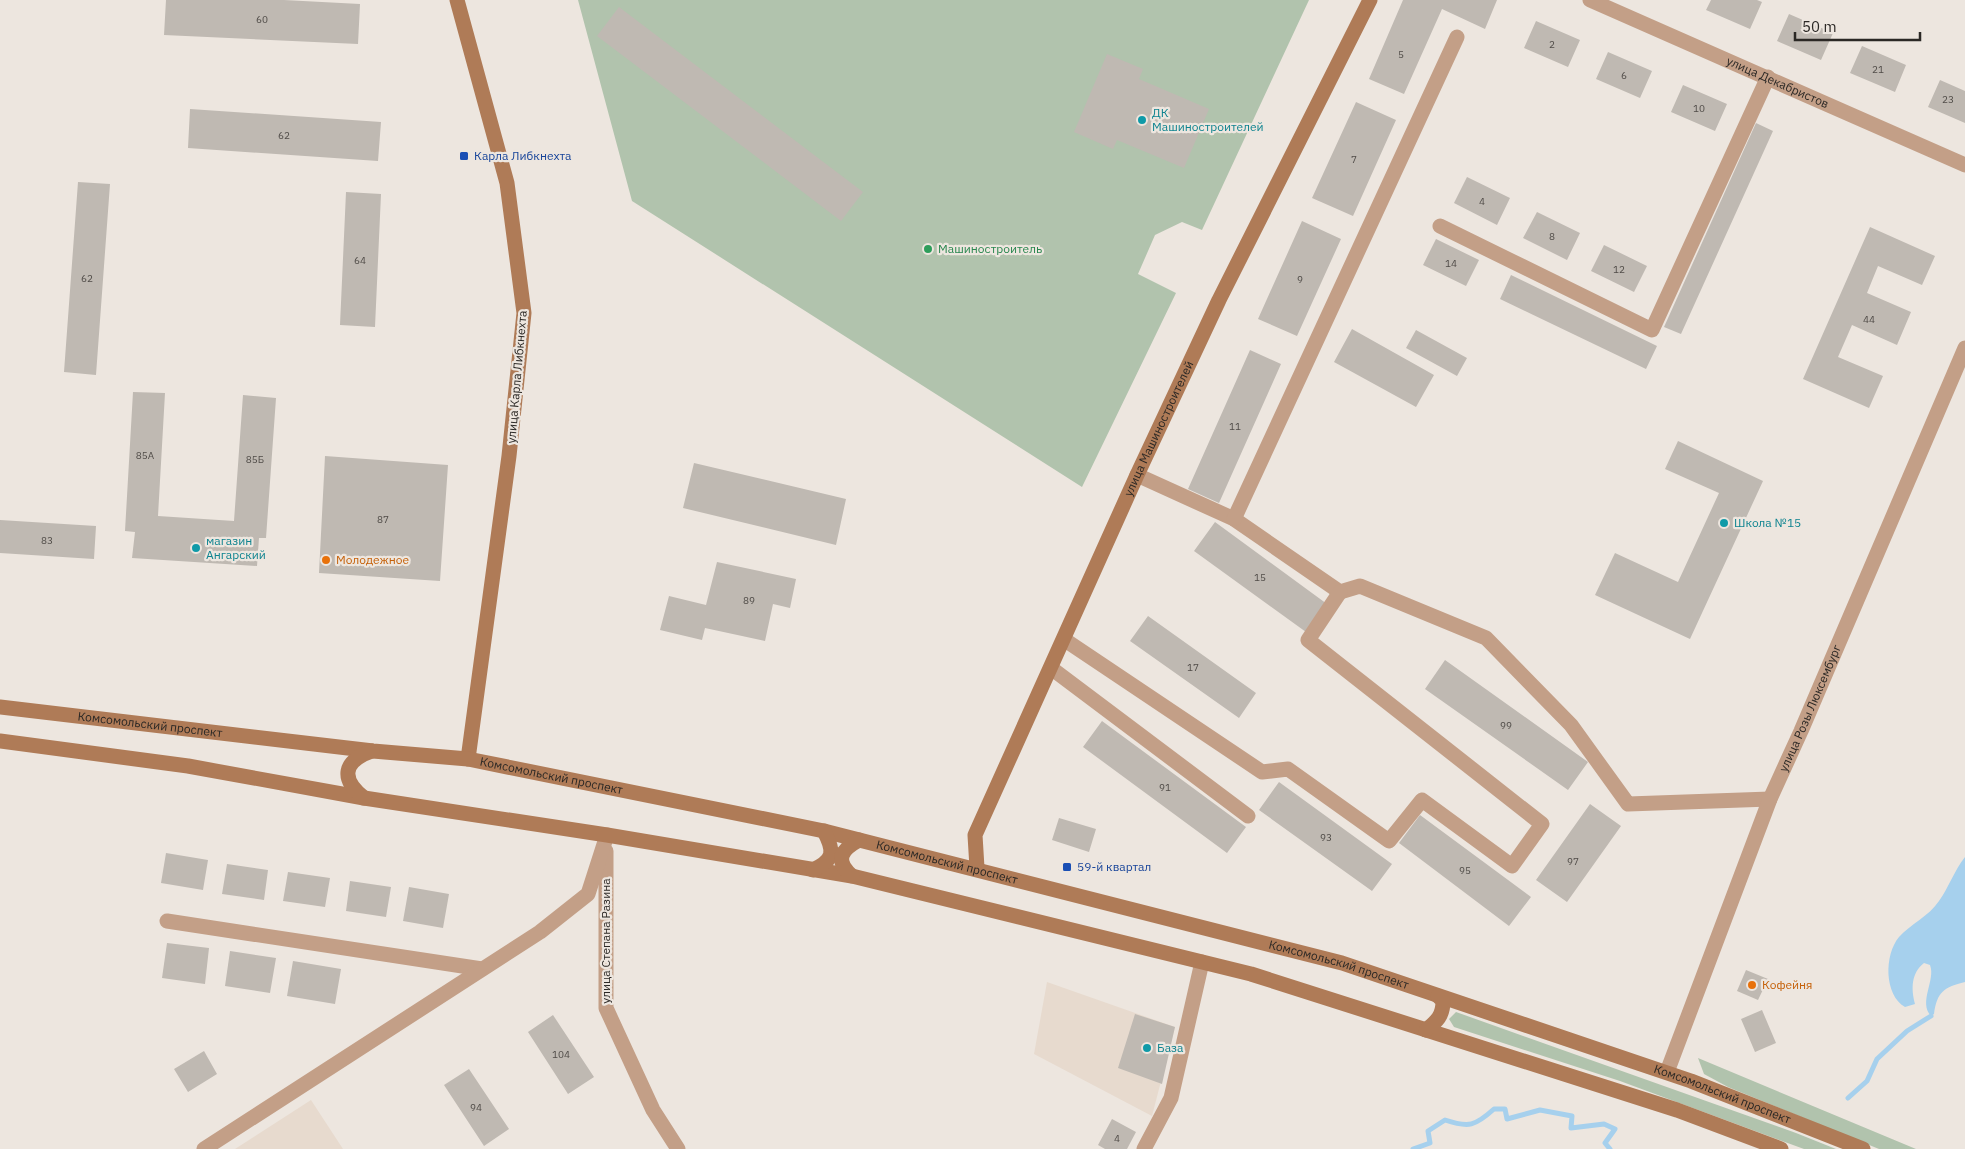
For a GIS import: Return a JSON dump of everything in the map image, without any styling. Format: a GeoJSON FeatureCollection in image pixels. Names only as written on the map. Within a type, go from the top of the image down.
{"type":"FeatureCollection","features":[{"type":"Feature","properties":{"kind":"main road","name":"улица Карла Либкнехта"},"geometry":{"type":"LineString","coordinates":[[457,0],[507,183],[524,313],[510,456],[468,759]]}},
{"type":"Feature","properties":{"kind":"main road","name":"улица Машиностроителей"},"geometry":{"type":"LineString","coordinates":[[977,868],[975,835],[1137,475],[1219,300],[1370,0]]}},
{"type":"Feature","properties":{"kind":"main road","name":"Комсомольский проспект"},"geometry":{"type":"LineString","coordinates":[[0,707],[373,751],[468,759],[824,831],[977,868],[1342,963],[1667,1072],[1862,1149]]}},
{"type":"Feature","properties":{"kind":"main road"},"geometry":{"type":"LineString","coordinates":[[0,741],[188,766],[364,798],[607,835],[852,876],[1251,974],[1677,1110],[1781,1149]]}},
{"type":"Feature","properties":{"kind":"main road"},"geometry":{"type":"LineString","coordinates":[[364,798],[352,788],[348,777],[350,765],[358,756],[373,751]]}},
{"type":"Feature","properties":{"kind":"main road"},"geometry":{"type":"LineString","coordinates":[[813,870],[826,864],[831,856],[830,843],[824,831]]}},
{"type":"Feature","properties":{"kind":"main road"},"geometry":{"type":"LineString","coordinates":[[852,876],[843,868],[842,854],[849,846],[859,840]]}},
{"type":"Feature","properties":{"kind":"main road"},"geometry":{"type":"LineString","coordinates":[[1426,1030],[1439,1019],[1443,1012],[1443,1001],[1438,996]]}},
{"type":"Feature","properties":{"kind":"street","name":"улица Декабристов"},"geometry":{"type":"LineString","coordinates":[[1597,1],[1965,165]]}},
{"type":"Feature","properties":{"kind":"street"},"geometry":{"type":"LineString","coordinates":[[1234,519],[1457,37]]}},
{"type":"Feature","properties":{"kind":"street"},"geometry":{"type":"LineString","coordinates":[[1440,226],[1652,330],[1768,77]]}},
{"type":"Feature","properties":{"kind":"street","name":"улица Розы Люксембург"},"geometry":{"type":"LineString","coordinates":[[1667,1072],[1770,798],[1801,731],[1965,348]]}},
{"type":"Feature","properties":{"kind":"street"},"geometry":{"type":"LineString","coordinates":[[1137,475],[1234,519],[1340,592]]}},
{"type":"Feature","properties":{"kind":"street"},"geometry":{"type":"LineString","coordinates":[[1064,640],[1262,772],[1288,769],[1389,841],[1422,800],[1512,866],[1542,824],[1308,640],[1340,592],[1360,586],[1486,638],[1571,725],[1628,804],[1770,798]]}},
{"type":"Feature","properties":{"kind":"street"},"geometry":{"type":"LineString","coordinates":[[1051,668],[1248,816]]}},
{"type":"Feature","properties":{"kind":"street"},"geometry":{"type":"LineString","coordinates":[[204,1149],[540,932],[588,894],[607,835]]}},
{"type":"Feature","properties":{"kind":"street","name":"улица Степана Разина"},"geometry":{"type":"LineString","coordinates":[[607,835],[606,1008],[653,1110],[678,1149]]}},
{"type":"Feature","properties":{"kind":"street"},"geometry":{"type":"LineString","coordinates":[[167,921],[482,969]]}},
{"type":"Feature","properties":{"kind":"street"},"geometry":{"type":"LineString","coordinates":[[1144,1149],[1171,1098],[1202,962]]}},
{"type":"Feature","properties":{"kind":"shaded area"},"geometry":{"type":"Polygon","coordinates":[[[1047,982],[1175,1027],[1152,1116],[1034,1054],[1047,982]]]}},
{"type":"Feature","properties":{"kind":"shaded area"},"geometry":{"type":"Polygon","coordinates":[[[311,1100],[343,1149],[235,1149],[311,1100]]]}},
{"type":"Feature","properties":{"kind":"green space","name":"Машиностроитель"},"geometry":{"type":"Polygon","coordinates":[[[578,0],[1309,0],[1202,230],[1182,222],[1155,235],[1138,274],[1176,293],[1082,487],[632,201],[578,0]]]}},
{"type":"Feature","properties":{"kind":"green space"},"geometry":{"type":"Polygon","coordinates":[[[1456,1012],[1836,1149],[1804,1149],[1620,1081],[1454,1027],[1449,1019],[1456,1012]]]}},
{"type":"Feature","properties":{"kind":"green space"},"geometry":{"type":"Polygon","coordinates":[[[1698,1058],[1916,1149],[1879,1149],[1728,1087],[1704,1074],[1698,1058]]]}},
{"type":"Feature","properties":{"kind":"water"},"geometry":{"type":"Polygon","coordinates":[[[1965,857],[1965,982],[1952,986],[1943,992],[1937,1000],[1934,1014],[1931,1016],[1926,1004],[1931,977],[1930,965],[1924,963],[1914,976],[1913,993],[1915,1004],[1905,1007],[1893,994],[1890,984],[1889,964],[1891,954],[1899,937],[1939,901],[1965,857]]]}},
{"type":"Feature","properties":{"kind":"building"},"geometry":{"type":"Polygon","coordinates":[[[166,0],[284,0],[360,4],[358,44],[164,35],[166,0]]]}},
{"type":"Feature","properties":{"kind":"building"},"geometry":{"type":"Polygon","coordinates":[[[1403,0],[1497,0],[1485,29],[1442,9],[1404,94],[1369,79],[1403,0]]]}},
{"type":"Feature","properties":{"kind":"building"},"geometry":{"type":"Polygon","coordinates":[[[1711,0],[1757,0],[1762,2],[1750,29],[1706,10],[1711,0]]]}},
{"type":"Feature","properties":{"kind":"building"},"geometry":{"type":"Polygon","coordinates":[[[619,7],[863,192],[841,221],[597,36],[619,7]]]}},
{"type":"Feature","properties":{"kind":"building"},"geometry":{"type":"Polygon","coordinates":[[[1789,14],[1833,33],[1821,60],[1777,41],[1789,14]]]}},
{"type":"Feature","properties":{"kind":"building"},"geometry":{"type":"Polygon","coordinates":[[[1536,21],[1580,40],[1568,67],[1524,48],[1536,21]]]}},
{"type":"Feature","properties":{"kind":"building"},"geometry":{"type":"Polygon","coordinates":[[[1862,46],[1906,65],[1895,92],[1850,73],[1862,46]]]}},
{"type":"Feature","properties":{"kind":"building"},"geometry":{"type":"Polygon","coordinates":[[[1608,52],[1652,71],[1640,98],[1596,79],[1608,52]]]}},
{"type":"Feature","properties":{"kind":"building","name":"ДК Машиностроителей"},"geometry":{"type":"Polygon","coordinates":[[[1107,54],[1143,69],[1139,79],[1209,109],[1184,168],[1117,140],[1113,149],[1074,132],[1107,54]]]}},
{"type":"Feature","properties":{"kind":"building"},"geometry":{"type":"Polygon","coordinates":[[[1940,80],[1965,91],[1965,123],[1928,107],[1940,80]]]}},
{"type":"Feature","properties":{"kind":"building"},"geometry":{"type":"Polygon","coordinates":[[[1683,85],[1727,104],[1715,131],[1671,112],[1683,85]]]}},
{"type":"Feature","properties":{"kind":"building"},"geometry":{"type":"Polygon","coordinates":[[[1356,102],[1396,120],[1353,216],[1312,198],[1356,102]]]}},
{"type":"Feature","properties":{"kind":"building"},"geometry":{"type":"Polygon","coordinates":[[[190,109],[381,122],[378,161],[188,148],[190,109]]]}},
{"type":"Feature","properties":{"kind":"building"},"geometry":{"type":"Polygon","coordinates":[[[1756,123],[1773,131],[1681,334],[1664,327],[1756,123]]]}},
{"type":"Feature","properties":{"kind":"building"},"geometry":{"type":"Polygon","coordinates":[[[1467,177],[1510,198],[1497,225],[1454,203],[1467,177]]]}},
{"type":"Feature","properties":{"kind":"building"},"geometry":{"type":"Polygon","coordinates":[[[78,182],[110,184],[96,375],[64,372],[78,182]]]}},
{"type":"Feature","properties":{"kind":"building"},"geometry":{"type":"Polygon","coordinates":[[[346,192],[381,194],[375,327],[340,325],[346,192]]]}},
{"type":"Feature","properties":{"kind":"building"},"geometry":{"type":"Polygon","coordinates":[[[1537,212],[1580,233],[1567,260],[1523,238],[1537,212]]]}},
{"type":"Feature","properties":{"kind":"building"},"geometry":{"type":"Polygon","coordinates":[[[1302,221],[1341,239],[1297,336],[1258,319],[1302,221]]]}},
{"type":"Feature","properties":{"kind":"building"},"geometry":{"type":"Polygon","coordinates":[[[1870,227],[1935,256],[1922,285],[1878,266],[1867,293],[1911,312],[1897,345],[1852,325],[1838,357],[1883,376],[1869,408],[1803,379],[1870,227]]]}},
{"type":"Feature","properties":{"kind":"building"},"geometry":{"type":"Polygon","coordinates":[[[1436,239],[1479,260],[1466,286],[1423,265],[1436,239]]]}},
{"type":"Feature","properties":{"kind":"building"},"geometry":{"type":"Polygon","coordinates":[[[1604,245],[1647,266],[1634,292],[1591,271],[1604,245]]]}},
{"type":"Feature","properties":{"kind":"building"},"geometry":{"type":"Polygon","coordinates":[[[1511,275],[1657,346],[1646,369],[1500,299],[1511,275]]]}},
{"type":"Feature","properties":{"kind":"building"},"geometry":{"type":"Polygon","coordinates":[[[1352,329],[1434,375],[1416,407],[1334,362],[1352,329]]]}},
{"type":"Feature","properties":{"kind":"building"},"geometry":{"type":"Polygon","coordinates":[[[1416,330],[1467,358],[1457,376],[1406,348],[1416,330]]]}},
{"type":"Feature","properties":{"kind":"building"},"geometry":{"type":"Polygon","coordinates":[[[1250,350],[1281,364],[1219,503],[1188,489],[1250,350]]]}},
{"type":"Feature","properties":{"kind":"building"},"geometry":{"type":"Polygon","coordinates":[[[133,392],[165,393],[158,516],[234,521],[243,395],[276,398],[266,538],[259,538],[257,566],[132,558],[135,532],[125,531],[133,392]]]}},
{"type":"Feature","properties":{"kind":"building","name":"Школа №15"},"geometry":{"type":"Polygon","coordinates":[[[1678,441],[1763,481],[1690,639],[1595,595],[1615,553],[1678,582],[1719,493],[1665,469],[1678,441]]]}},
{"type":"Feature","properties":{"kind":"building"},"geometry":{"type":"Polygon","coordinates":[[[325,456],[448,465],[440,581],[319,573],[325,456]]]}},
{"type":"Feature","properties":{"kind":"building"},"geometry":{"type":"Polygon","coordinates":[[[694,463],[846,499],[836,545],[683,508],[694,463]]]}},
{"type":"Feature","properties":{"kind":"building"},"geometry":{"type":"Polygon","coordinates":[[[0,520],[96,526],[94,559],[0,553],[0,520]]]}},
{"type":"Feature","properties":{"kind":"building"},"geometry":{"type":"Polygon","coordinates":[[[1215,522],[1327,604],[1306,632],[1194,551],[1215,522]]]}},
{"type":"Feature","properties":{"kind":"building"},"geometry":{"type":"Polygon","coordinates":[[[717,562],[796,579],[790,608],[773,604],[765,641],[705,628],[702,640],[660,630],[669,596],[706,605],[717,562]]]}},
{"type":"Feature","properties":{"kind":"building"},"geometry":{"type":"Polygon","coordinates":[[[1148,616],[1256,693],[1239,718],[1130,641],[1148,616]]]}},
{"type":"Feature","properties":{"kind":"building"},"geometry":{"type":"Polygon","coordinates":[[[1445,660],[1588,762],[1568,790],[1425,689],[1445,660]]]}},
{"type":"Feature","properties":{"kind":"building"},"geometry":{"type":"Polygon","coordinates":[[[1102,721],[1246,827],[1227,853],[1083,747],[1102,721]]]}},
{"type":"Feature","properties":{"kind":"building"},"geometry":{"type":"Polygon","coordinates":[[[1279,782],[1392,864],[1372,891],[1259,810],[1279,782]]]}},
{"type":"Feature","properties":{"kind":"building"},"geometry":{"type":"Polygon","coordinates":[[[1590,804],[1621,826],[1567,902],[1536,880],[1590,804]]]}},
{"type":"Feature","properties":{"kind":"building"},"geometry":{"type":"Polygon","coordinates":[[[1420,815],[1531,897],[1509,926],[1399,843],[1420,815]]]}},
{"type":"Feature","properties":{"kind":"building"},"geometry":{"type":"Polygon","coordinates":[[[1059,818],[1096,829],[1089,852],[1052,840],[1059,818]]]}},
{"type":"Feature","properties":{"kind":"building"},"geometry":{"type":"Polygon","coordinates":[[[166,853],[208,860],[203,890],[161,883],[166,853]]]}},
{"type":"Feature","properties":{"kind":"building"},"geometry":{"type":"Polygon","coordinates":[[[227,864],[268,870],[264,900],[222,894],[227,864]]]}},
{"type":"Feature","properties":{"kind":"building"},"geometry":{"type":"Polygon","coordinates":[[[288,872],[330,878],[325,907],[283,901],[288,872]]]}},
{"type":"Feature","properties":{"kind":"building"},"geometry":{"type":"Polygon","coordinates":[[[350,881],[391,887],[386,917],[346,911],[350,881]]]}},
{"type":"Feature","properties":{"kind":"building"},"geometry":{"type":"Polygon","coordinates":[[[409,887],[449,894],[443,928],[403,921],[409,887]]]}},
{"type":"Feature","properties":{"kind":"building"},"geometry":{"type":"Polygon","coordinates":[[[167,943],[209,948],[205,984],[162,978],[167,943]]]}},
{"type":"Feature","properties":{"kind":"building"},"geometry":{"type":"Polygon","coordinates":[[[230,951],[276,958],[270,993],[225,986],[230,951]]]}},
{"type":"Feature","properties":{"kind":"building"},"geometry":{"type":"Polygon","coordinates":[[[293,961],[341,969],[335,1004],[287,996],[293,961]]]}},
{"type":"Feature","properties":{"kind":"building","name":"Кофейня"},"geometry":{"type":"Polygon","coordinates":[[[1746,970],[1768,979],[1758,1000],[1737,991],[1746,970]]]}},
{"type":"Feature","properties":{"kind":"building"},"geometry":{"type":"Polygon","coordinates":[[[1762,1010],[1776,1043],[1755,1052],[1741,1019],[1762,1010]]]}},
{"type":"Feature","properties":{"kind":"building","name":"База"},"geometry":{"type":"Polygon","coordinates":[[[1135,1014],[1175,1027],[1162,1084],[1118,1068],[1135,1014]]]}},
{"type":"Feature","properties":{"kind":"building"},"geometry":{"type":"Polygon","coordinates":[[[553,1015],[594,1077],[568,1094],[528,1032],[553,1015]]]}},
{"type":"Feature","properties":{"kind":"building"},"geometry":{"type":"Polygon","coordinates":[[[204,1051],[217,1074],[188,1092],[174,1069],[204,1051]]]}},
{"type":"Feature","properties":{"kind":"building"},"geometry":{"type":"Polygon","coordinates":[[[469,1069],[509,1129],[484,1146],[444,1085],[469,1069]]]}},
{"type":"Feature","properties":{"kind":"building"},"geometry":{"type":"Polygon","coordinates":[[[1112,1119],[1136,1132],[1127,1149],[1105,1149],[1098,1145],[1112,1119]]]}},
{"type":"Feature","properties":{"kind":"waterway"},"geometry":{"type":"LineString","coordinates":[[1848,1098],[1867,1081],[1877,1059],[1907,1031],[1931,1016]]}},
{"type":"Feature","properties":{"kind":"waterway"},"geometry":{"type":"LineString","coordinates":[[1413,1149],[1430,1143],[1428,1131],[1445,1120],[1466,1125],[1471,1124],[1482,1119],[1494,1109],[1505,1109],[1507,1119],[1540,1110],[1572,1116],[1571,1128],[1604,1124],[1615,1129],[1605,1143],[1610,1149]]}},
{"type":"Feature","properties":{"kind":"place","name":"ДК Машиностроителей"},"geometry":{"type":"Point","coordinates":[1142,120]}},
{"type":"Feature","properties":{"kind":"place","name":"Карла Либкнехта"},"geometry":{"type":"Point","coordinates":[464,156]}},
{"type":"Feature","properties":{"kind":"place","name":"Машиностроитель"},"geometry":{"type":"Point","coordinates":[928,249]}},
{"type":"Feature","properties":{"kind":"place","name":"Школа №15"},"geometry":{"type":"Point","coordinates":[1724,523]}},
{"type":"Feature","properties":{"kind":"place","name":"магазин Ангарский"},"geometry":{"type":"Point","coordinates":[196,548]}},
{"type":"Feature","properties":{"kind":"place","name":"Молодежное"},"geometry":{"type":"Point","coordinates":[326,560]}},
{"type":"Feature","properties":{"kind":"place","name":"59-й квартал"},"geometry":{"type":"Point","coordinates":[1067,867]}},
{"type":"Feature","properties":{"kind":"place","name":"Кофейня"},"geometry":{"type":"Point","coordinates":[1752,985]}},
{"type":"Feature","properties":{"kind":"place","name":"База"},"geometry":{"type":"Point","coordinates":[1147,1048]}}]}
